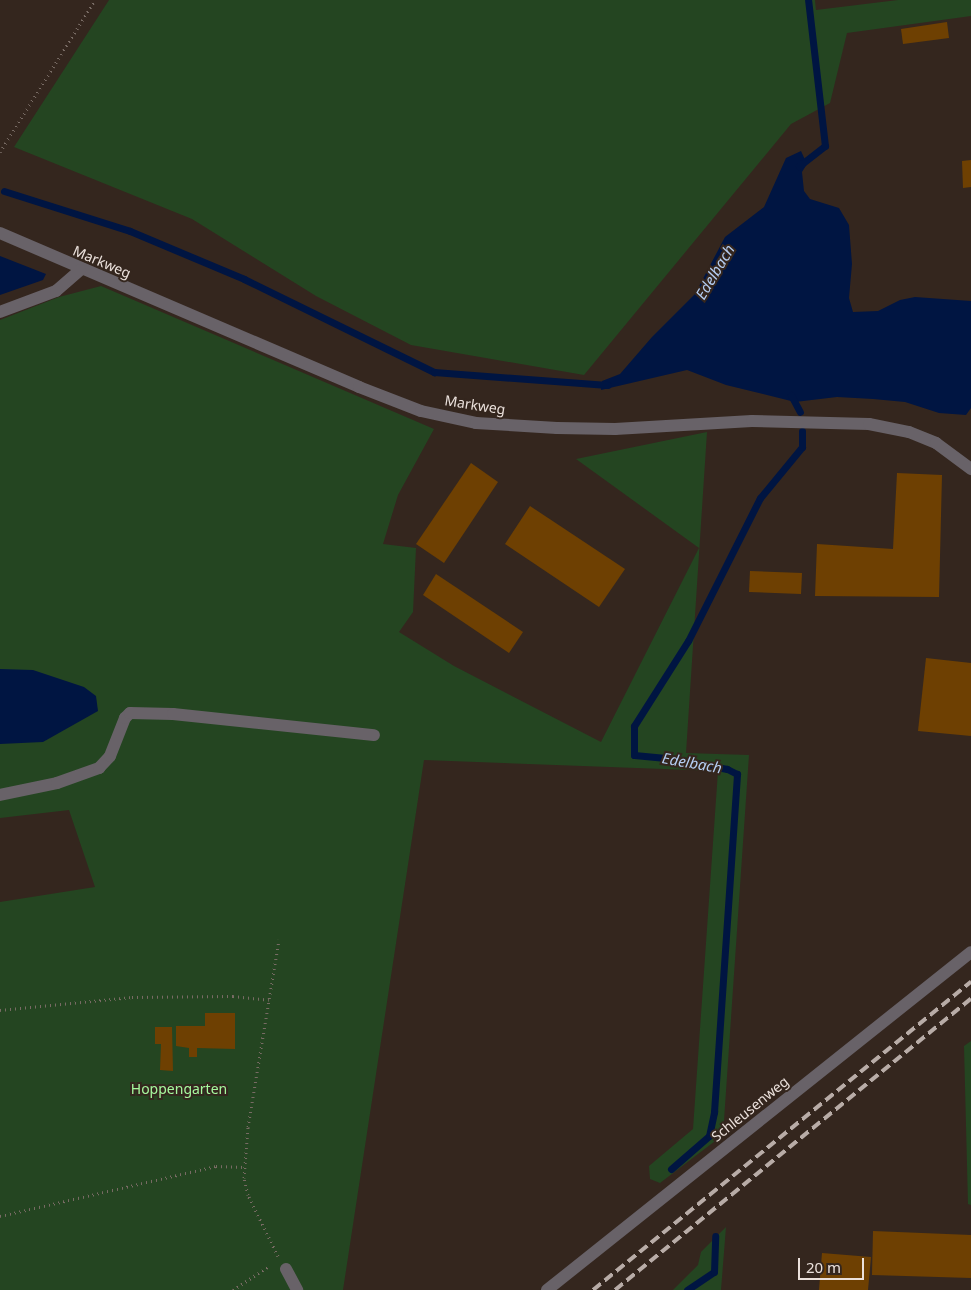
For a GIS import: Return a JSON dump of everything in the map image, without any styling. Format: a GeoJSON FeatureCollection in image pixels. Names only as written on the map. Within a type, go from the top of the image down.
{"type":"FeatureCollection","features":[{"type":"Feature","properties":{"kind":"street","name":"Markweg"},"geometry":{"type":"LineString","coordinates":[[0,233],[80,270],[259,343],[359,387],[421,411],[476,423],[614,429],[752,421],[869,424],[909,432],[936,443],[971,468]]}},
{"type":"Feature","properties":{"kind":"street"},"geometry":{"type":"LineString","coordinates":[[0,312],[56,291],[80,270]]}},
{"type":"Feature","properties":{"kind":"street"},"geometry":{"type":"LineString","coordinates":[[0,795],[57,783],[99,768],[110,756],[124,718],[130,713],[174,714],[374,735]]}},
{"type":"Feature","properties":{"kind":"street","name":"Schleusenweg"},"geometry":{"type":"LineString","coordinates":[[547,1290],[971,952]]}},
{"type":"Feature","properties":{"kind":"street"},"geometry":{"type":"LineString","coordinates":[[286,1269],[297,1290]]}},
{"type":"Feature","properties":{"kind":"path"},"geometry":{"type":"LineString","coordinates":[[0,152],[95,0]]}},
{"type":"Feature","properties":{"kind":"path"},"geometry":{"type":"LineString","coordinates":[[233,1290],[280,1259],[248,1194],[244,1167],[278,940]]}},
{"type":"Feature","properties":{"kind":"path"},"geometry":{"type":"LineString","coordinates":[[0,1010],[132,997],[233,996],[269,1000]]}},
{"type":"Feature","properties":{"kind":"path"},"geometry":{"type":"LineString","coordinates":[[0,1216],[216,1166],[244,1167]]}},
{"type":"Feature","properties":{"kind":"green space"},"geometry":{"type":"Polygon","coordinates":[[[109,0],[815,0],[816,10],[898,0],[971,0],[971,16],[847,33],[830,103],[791,124],[584,375],[411,345],[316,296],[192,219],[14,147],[109,0]]]}},
{"type":"Feature","properties":{"kind":"green space","name":"Hoppengarten"},"geometry":{"type":"Polygon","coordinates":[[[101,286],[434,429],[398,495],[383,544],[416,548],[413,612],[399,632],[454,666],[601,742],[699,548],[576,459],[707,432],[686,753],[749,755],[723,1135],[660,1183],[650,1179],[649,1166],[693,1129],[718,771],[424,760],[343,1290],[0,1290],[0,902],[95,887],[69,810],[0,818],[0,320],[59,297],[101,286]]]}},
{"type":"Feature","properties":{"kind":"green space"},"geometry":{"type":"Polygon","coordinates":[[[971,1041],[971,1205],[968,1204],[964,1046],[971,1041]]]}},
{"type":"Feature","properties":{"kind":"green space"},"geometry":{"type":"Polygon","coordinates":[[[726,1227],[721,1290],[673,1290],[698,1265],[701,1252],[726,1227]]]}},
{"type":"Feature","properties":{"kind":"water"},"geometry":{"type":"Polygon","coordinates":[[[801,151],[807,164],[802,172],[804,191],[810,199],[839,208],[849,225],[852,264],[849,298],[853,312],[878,311],[900,300],[915,297],[971,301],[971,408],[966,415],[939,413],[905,402],[873,399],[837,397],[795,402],[726,385],[687,370],[601,390],[602,381],[620,374],[652,337],[695,294],[725,237],[764,207],[786,158],[801,151]]]}},
{"type":"Feature","properties":{"kind":"water"},"geometry":{"type":"Polygon","coordinates":[[[0,256],[46,274],[43,280],[0,295],[0,256]]]}},
{"type":"Feature","properties":{"kind":"water"},"geometry":{"type":"Polygon","coordinates":[[[0,669],[33,670],[84,687],[96,696],[98,711],[43,742],[0,744],[0,669]]]}},
{"type":"Feature","properties":{"kind":"building"},"geometry":{"type":"Polygon","coordinates":[[[947,22],[949,38],[903,44],[901,29],[947,22]]]}},
{"type":"Feature","properties":{"kind":"building"},"geometry":{"type":"Polygon","coordinates":[[[971,160],[971,187],[963,188],[962,161],[971,160]]]}},
{"type":"Feature","properties":{"kind":"building"},"geometry":{"type":"Polygon","coordinates":[[[471,463],[498,482],[444,563],[416,544],[471,463]]]}},
{"type":"Feature","properties":{"kind":"building"},"geometry":{"type":"Polygon","coordinates":[[[897,473],[942,475],[939,597],[815,596],[817,544],[893,549],[897,473]]]}},
{"type":"Feature","properties":{"kind":"building"},"geometry":{"type":"Polygon","coordinates":[[[530,506],[625,569],[599,607],[505,544],[530,506]]]}},
{"type":"Feature","properties":{"kind":"building"},"geometry":{"type":"Polygon","coordinates":[[[750,571],[802,573],[801,594],[749,592],[750,571]]]}},
{"type":"Feature","properties":{"kind":"building"},"geometry":{"type":"Polygon","coordinates":[[[436,574],[523,632],[509,653],[423,595],[436,574]]]}},
{"type":"Feature","properties":{"kind":"building"},"geometry":{"type":"Polygon","coordinates":[[[926,658],[971,663],[971,736],[918,731],[926,658]]]}},
{"type":"Feature","properties":{"kind":"building"},"geometry":{"type":"Polygon","coordinates":[[[205,1013],[235,1013],[235,1049],[197,1048],[197,1057],[189,1057],[189,1048],[176,1046],[176,1026],[205,1026],[205,1013]]]}},
{"type":"Feature","properties":{"kind":"building"},"geometry":{"type":"Polygon","coordinates":[[[155,1027],[172,1027],[173,1071],[160,1070],[161,1044],[155,1044],[155,1027]]]}},
{"type":"Feature","properties":{"kind":"building"},"geometry":{"type":"Polygon","coordinates":[[[873,1231],[971,1235],[971,1278],[872,1275],[873,1231]]]}},
{"type":"Feature","properties":{"kind":"building"},"geometry":{"type":"Polygon","coordinates":[[[822,1253],[871,1257],[868,1290],[819,1290],[822,1253]]]}},
{"type":"Feature","properties":{"kind":"waterway","name":"Edelbach"},"geometry":{"type":"LineString","coordinates":[[799,166],[825,146],[808,0]]}},
{"type":"Feature","properties":{"kind":"waterway"},"geometry":{"type":"LineString","coordinates":[[4,191],[130,231],[244,279],[434,372],[608,385]]}},
{"type":"Feature","properties":{"kind":"waterway","name":"Edelbach"},"geometry":{"type":"LineString","coordinates":[[791,395],[800,412]]}},
{"type":"Feature","properties":{"kind":"waterway","name":"Edelbach"},"geometry":{"type":"LineString","coordinates":[[671,1169],[709,1136],[714,1112],[737,774],[727,769],[676,759],[634,755],[634,726],[688,641],[760,498],[802,447],[802,431]]}},
{"type":"Feature","properties":{"kind":"waterway","name":"Edelbach"},"geometry":{"type":"LineString","coordinates":[[687,1290],[714,1272],[715,1236]]}},
{"type":"Feature","properties":{"kind":"railway"},"geometry":{"type":"LineString","coordinates":[[593,1290],[971,982]]}},
{"type":"Feature","properties":{"kind":"railway"},"geometry":{"type":"LineString","coordinates":[[615,1290],[971,999]]}}]}
